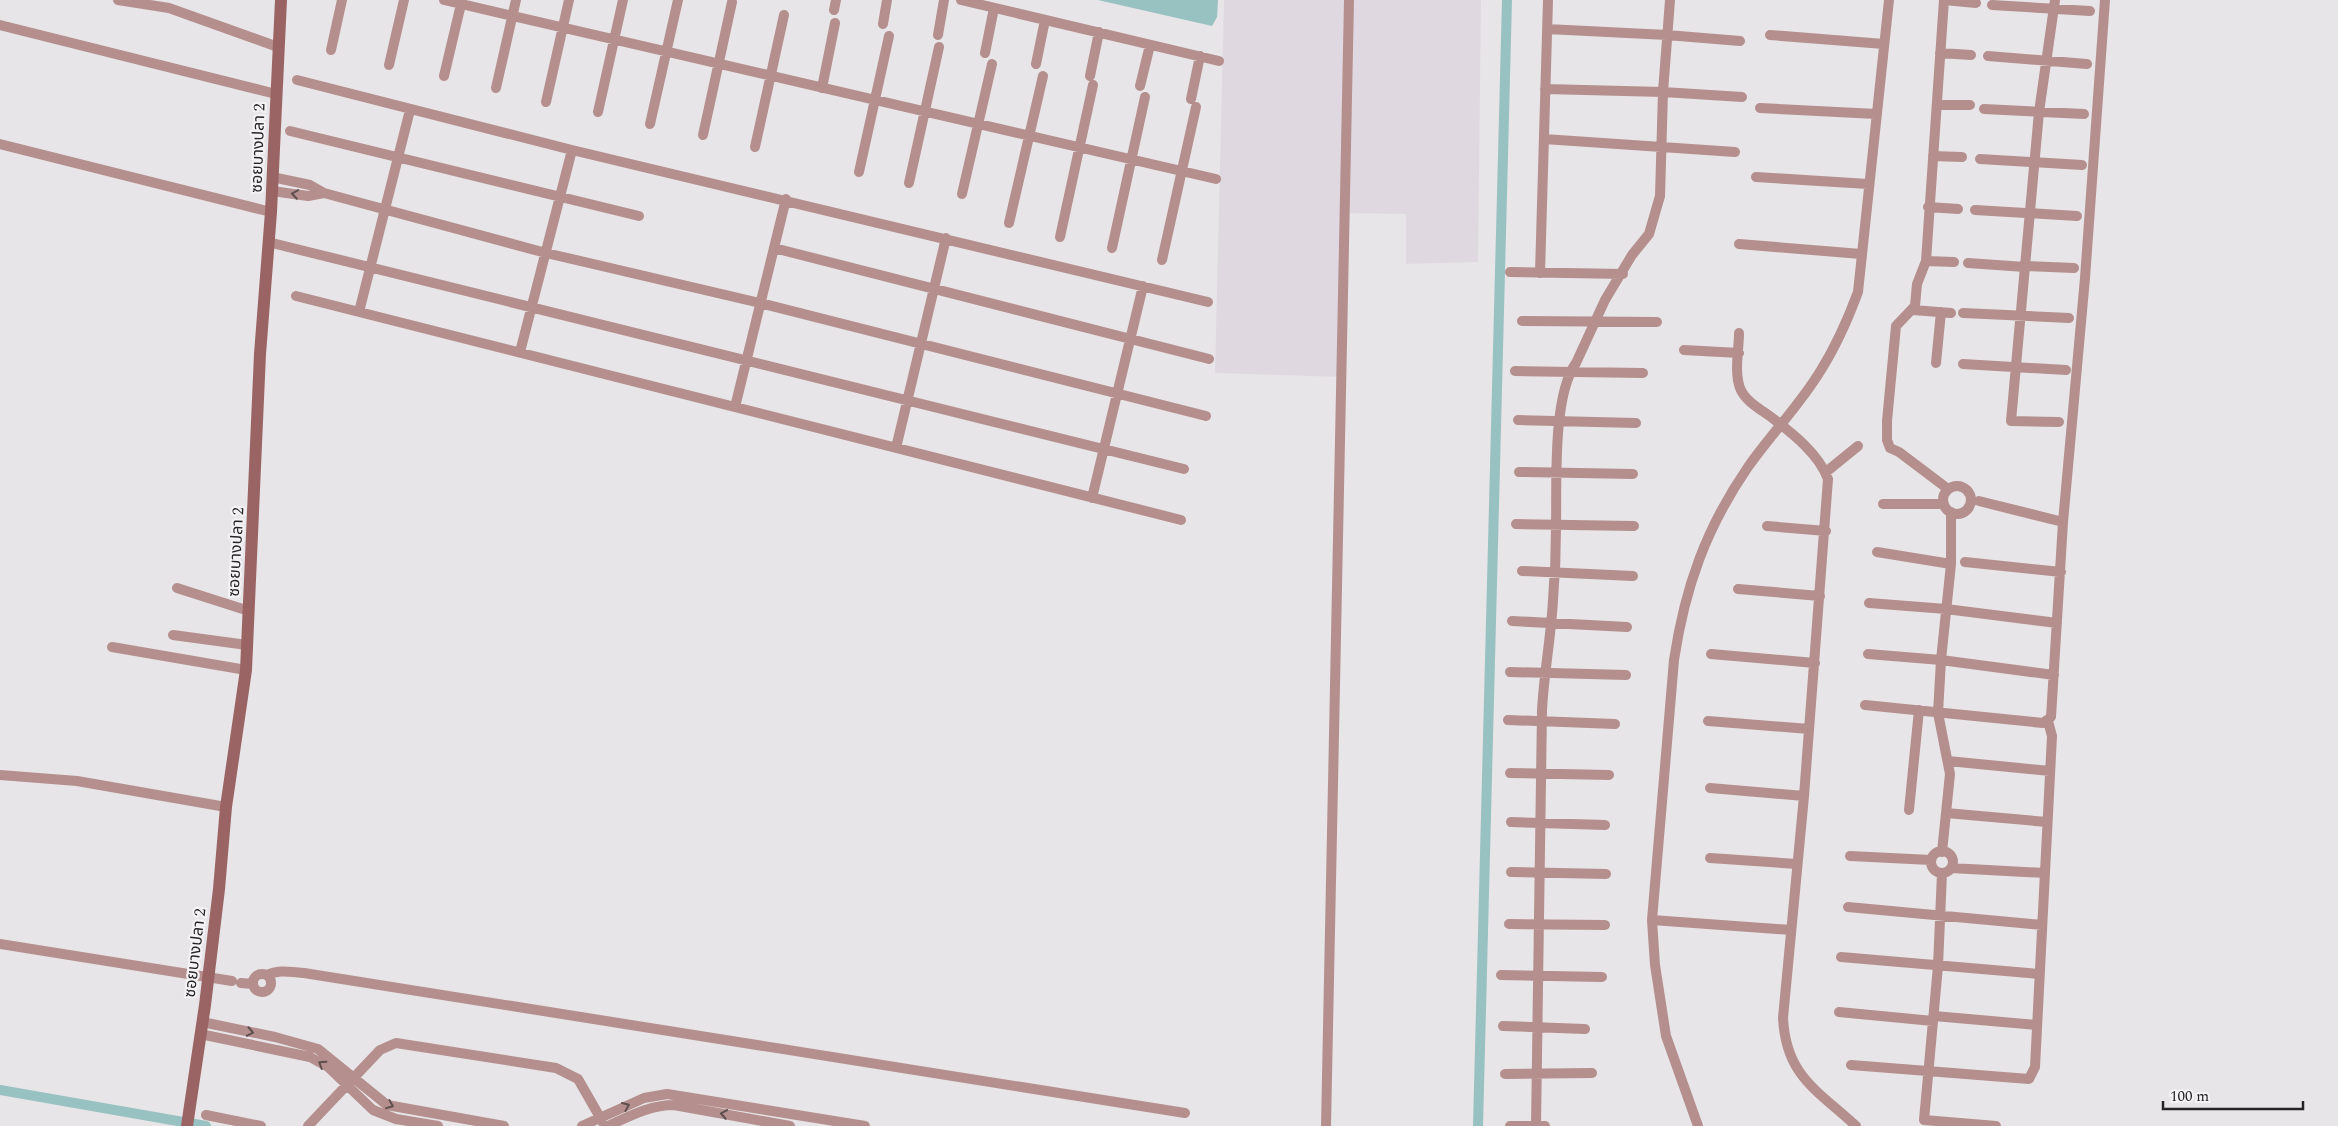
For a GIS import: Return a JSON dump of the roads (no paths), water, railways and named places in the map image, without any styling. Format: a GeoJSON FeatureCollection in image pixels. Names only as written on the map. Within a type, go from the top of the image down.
{"type":"FeatureCollection","features":[{"type":"Feature","properties":{"kind":"street"},"geometry":{"type":"LineString","coordinates":[[118,0],[169,8],[210,24],[278,46]]}},
{"type":"Feature","properties":{"kind":"street","name":"ซอยบางปลา 2"},"geometry":{"type":"LineString","coordinates":[[187,1126],[209,976],[226,807],[246,670],[260,354],[271,212],[281,0]]}},
{"type":"Feature","properties":{"kind":"street"},"geometry":{"type":"LineString","coordinates":[[331,50],[342,0]]}},
{"type":"Feature","properties":{"kind":"street"},"geometry":{"type":"LineString","coordinates":[[389,65],[404,0]]}},
{"type":"Feature","properties":{"kind":"street"},"geometry":{"type":"LineString","coordinates":[[444,0],[461,2],[614,40],[1216,179]]}},
{"type":"Feature","properties":{"kind":"street"},"geometry":{"type":"LineString","coordinates":[[496,88],[516,0]]}},
{"type":"Feature","properties":{"kind":"street"},"geometry":{"type":"LineString","coordinates":[[546,102],[569,0]]}},
{"type":"Feature","properties":{"kind":"street"},"geometry":{"type":"LineString","coordinates":[[598,112],[623,0]]}},
{"type":"Feature","properties":{"kind":"street"},"geometry":{"type":"LineString","coordinates":[[650,124],[678,0]]}},
{"type":"Feature","properties":{"kind":"street"},"geometry":{"type":"LineString","coordinates":[[883,24],[886,0]]}},
{"type":"Feature","properties":{"kind":"street"},"geometry":{"type":"LineString","coordinates":[[938,35],[944,0]]}},
{"type":"Feature","properties":{"kind":"street"},"geometry":{"type":"LineString","coordinates":[[961,0],[1219,61]]}},
{"type":"Feature","properties":{"kind":"street"},"geometry":{"type":"LineString","coordinates":[[1326,1126],[1349,0]]}},
{"type":"Feature","properties":{"kind":"street"},"geometry":{"type":"LineString","coordinates":[[1540,273],[1548,0]]}},
{"type":"Feature","properties":{"kind":"street"},"geometry":{"type":"LineString","coordinates":[[1536,1126],[1542,722],[1544,672],[1552,623],[1555,573],[1555,473],[1560,421],[1570,372],[1605,300],[1623,274],[1632,255],[1649,234],[1660,196],[1663,92],[1670,0]]}},
{"type":"Feature","properties":{"kind":"street"},"geometry":{"type":"LineString","coordinates":[[1698,1126],[1666,1036],[1654,964],[1652,920],[1674,660],[1680,621],[1689,585],[1713,525],[1748,468],[1821,370],[1848,318],[1858,292],[1889,0]]}},
{"type":"Feature","properties":{"kind":"street"},"geometry":{"type":"LineString","coordinates":[[1948,489],[1899,452],[1890,448],[1887,440],[1887,421],[1890,379],[1896,347],[1896,326],[1916,306],[1917,284],[1926,261],[1928,207],[1938,105],[1944,0],[1976,3]]}},
{"type":"Feature","properties":{"kind":"street"},"geometry":{"type":"LineString","coordinates":[[1865,704],[2043,723],[2051,718],[2063,522],[2085,278],[2105,0]]}},
{"type":"Feature","properties":{"kind":"street"},"geometry":{"type":"LineString","coordinates":[[444,76],[461,2]]}},
{"type":"Feature","properties":{"kind":"street"},"geometry":{"type":"LineString","coordinates":[[703,135],[732,2]]}},
{"type":"Feature","properties":{"kind":"street"},"geometry":{"type":"LineString","coordinates":[[2054,4],[2039,112],[2012,421],[2059,422]]}},
{"type":"Feature","properties":{"kind":"street"},"geometry":{"type":"LineString","coordinates":[[1992,5],[2054,4],[2090,11]]}},
{"type":"Feature","properties":{"kind":"street"},"geometry":{"type":"LineString","coordinates":[[985,53],[994,8]]}},
{"type":"Feature","properties":{"kind":"street"},"geometry":{"type":"LineString","coordinates":[[755,147],[784,15]]}},
{"type":"Feature","properties":{"kind":"street"},"geometry":{"type":"LineString","coordinates":[[1036,64],[1045,20]]}},
{"type":"Feature","properties":{"kind":"street"},"geometry":{"type":"LineString","coordinates":[[822,88],[835,23]]}},
{"type":"Feature","properties":{"kind":"street"},"geometry":{"type":"LineString","coordinates":[[0,25],[276,94]]}},
{"type":"Feature","properties":{"kind":"street"},"geometry":{"type":"LineString","coordinates":[[1547,29],[1667,34],[1740,41]]}},
{"type":"Feature","properties":{"kind":"street"},"geometry":{"type":"LineString","coordinates":[[1060,237],[1079,147],[1099,32]]}},
{"type":"Feature","properties":{"kind":"street"},"geometry":{"type":"LineString","coordinates":[[1770,35],[1884,44]]}},
{"type":"Feature","properties":{"kind":"street"},"geometry":{"type":"LineString","coordinates":[[859,172],[889,36]]}},
{"type":"Feature","properties":{"kind":"street"},"geometry":{"type":"LineString","coordinates":[[1140,86],[1150,44]]}},
{"type":"Feature","properties":{"kind":"street"},"geometry":{"type":"LineString","coordinates":[[910,184],[939,46]]}},
{"type":"Feature","properties":{"kind":"street"},"geometry":{"type":"LineString","coordinates":[[1940,53],[1971,56]]}},
{"type":"Feature","properties":{"kind":"street"},"geometry":{"type":"LineString","coordinates":[[1162,260],[1182,171],[1200,56]]}},
{"type":"Feature","properties":{"kind":"street"},"geometry":{"type":"LineString","coordinates":[[1988,56],[2046,59],[2088,64]]}},
{"type":"Feature","properties":{"kind":"street"},"geometry":{"type":"LineString","coordinates":[[962,194],[992,64]]}},
{"type":"Feature","properties":{"kind":"street"},"geometry":{"type":"LineString","coordinates":[[1009,223],[1042,76]]}},
{"type":"Feature","properties":{"kind":"street"},"geometry":{"type":"LineString","coordinates":[[296,80],[572,150],[786,199],[1208,302]]}},
{"type":"Feature","properties":{"kind":"street"},"geometry":{"type":"LineString","coordinates":[[1545,89],[1663,92],[1742,97]]}},
{"type":"Feature","properties":{"kind":"street"},"geometry":{"type":"LineString","coordinates":[[1112,248],[1145,97]]}},
{"type":"Feature","properties":{"kind":"street"},"geometry":{"type":"LineString","coordinates":[[1938,105],[1970,105]]}},
{"type":"Feature","properties":{"kind":"street"},"geometry":{"type":"LineString","coordinates":[[1760,108],[1876,114]]}},
{"type":"Feature","properties":{"kind":"street"},"geometry":{"type":"LineString","coordinates":[[1984,109],[2084,114]]}},
{"type":"Feature","properties":{"kind":"street"},"geometry":{"type":"LineString","coordinates":[[359,312],[410,110]]}},
{"type":"Feature","properties":{"kind":"street"},"geometry":{"type":"LineString","coordinates":[[290,131],[639,216]]}},
{"type":"Feature","properties":{"kind":"street"},"geometry":{"type":"LineString","coordinates":[[1544,139],[1735,152]]}},
{"type":"Feature","properties":{"kind":"street"},"geometry":{"type":"LineString","coordinates":[[0,144],[271,212]]}},
{"type":"Feature","properties":{"kind":"street"},"geometry":{"type":"LineString","coordinates":[[520,352],[572,150]]}},
{"type":"Feature","properties":{"kind":"street"},"geometry":{"type":"LineString","coordinates":[[1933,156],[1962,157]]}},
{"type":"Feature","properties":{"kind":"street"},"geometry":{"type":"LineString","coordinates":[[1980,159],[2082,165]]}},
{"type":"Feature","properties":{"kind":"street"},"geometry":{"type":"LineString","coordinates":[[272,177],[304,183],[324,193],[385,212],[546,253],[760,303],[1206,416]]}},
{"type":"Feature","properties":{"kind":"street"},"geometry":{"type":"LineString","coordinates":[[1756,177],[1868,184]]}},
{"type":"Feature","properties":{"kind":"street"},"geometry":{"type":"LineString","coordinates":[[272,191],[308,196],[324,193]]}},
{"type":"Feature","properties":{"kind":"street"},"geometry":{"type":"LineString","coordinates":[[735,407],[786,199]]}},
{"type":"Feature","properties":{"kind":"street"},"geometry":{"type":"LineString","coordinates":[[1928,207],[1958,209]]}},
{"type":"Feature","properties":{"kind":"street"},"geometry":{"type":"LineString","coordinates":[[1975,210],[2077,216]]}},
{"type":"Feature","properties":{"kind":"street"},"geometry":{"type":"LineString","coordinates":[[896,448],[946,238]]}},
{"type":"Feature","properties":{"kind":"street"},"geometry":{"type":"LineString","coordinates":[[268,242],[1184,469]]}},
{"type":"Feature","properties":{"kind":"street"},"geometry":{"type":"LineString","coordinates":[[1740,244],[1861,254]]}},
{"type":"Feature","properties":{"kind":"street"},"geometry":{"type":"LineString","coordinates":[[774,248],[1209,358]]}},
{"type":"Feature","properties":{"kind":"street"},"geometry":{"type":"LineString","coordinates":[[1926,261],[1954,262]]}},
{"type":"Feature","properties":{"kind":"street"},"geometry":{"type":"LineString","coordinates":[[1968,263],[2074,268]]}},
{"type":"Feature","properties":{"kind":"street"},"geometry":{"type":"LineString","coordinates":[[1510,272],[1623,274]]}},
{"type":"Feature","properties":{"kind":"street"},"geometry":{"type":"LineString","coordinates":[[1092,498],[1143,286]]}},
{"type":"Feature","properties":{"kind":"street"},"geometry":{"type":"LineString","coordinates":[[296,296],[1181,520]]}},
{"type":"Feature","properties":{"kind":"street"},"geometry":{"type":"LineString","coordinates":[[1913,310],[1946,313],[1936,363]]}},
{"type":"Feature","properties":{"kind":"street"},"geometry":{"type":"LineString","coordinates":[[1963,312],[2069,318]]}},
{"type":"Feature","properties":{"kind":"street"},"geometry":{"type":"LineString","coordinates":[[1522,321],[1657,322]]}},
{"type":"Feature","properties":{"kind":"street"},"geometry":{"type":"LineString","coordinates":[[1740,333],[1738,380],[1741,389],[1748,400],[1781,425],[1813,455],[1826,472],[1829,490],[1804,796],[1783,1018],[1787,1048],[1799,1074],[1856,1126]]}},
{"type":"Feature","properties":{"kind":"street"},"geometry":{"type":"LineString","coordinates":[[1684,350],[1739,353]]}},
{"type":"Feature","properties":{"kind":"street"},"geometry":{"type":"LineString","coordinates":[[1963,364],[2066,370]]}},
{"type":"Feature","properties":{"kind":"street"},"geometry":{"type":"LineString","coordinates":[[1514,370],[1643,373]]}},
{"type":"Feature","properties":{"kind":"street"},"geometry":{"type":"LineString","coordinates":[[1518,420],[1636,423]]}},
{"type":"Feature","properties":{"kind":"street"},"geometry":{"type":"LineString","coordinates":[[1826,472],[1858,446]]}},
{"type":"Feature","properties":{"kind":"street"},"geometry":{"type":"LineString","coordinates":[[1519,472],[1633,474]]}},
{"type":"Feature","properties":{"kind":"street"},"geometry":{"type":"LineString","coordinates":[[1883,504],[1947,508],[1964,512],[1970,502],[1970,494],[1962,487],[1952,486],[1943,498],[1947,508],[1951,564],[1941,660],[1938,713],[1950,774],[1942,852]]}},
{"type":"Feature","properties":{"kind":"street"},"geometry":{"type":"LineString","coordinates":[[1979,501],[2063,522]]}},
{"type":"Feature","properties":{"kind":"street"},"geometry":{"type":"LineString","coordinates":[[1516,524],[1634,526]]}},
{"type":"Feature","properties":{"kind":"street"},"geometry":{"type":"LineString","coordinates":[[1767,526],[1826,531]]}},
{"type":"Feature","properties":{"kind":"street"},"geometry":{"type":"LineString","coordinates":[[1877,552],[1951,564]]}},
{"type":"Feature","properties":{"kind":"street"},"geometry":{"type":"LineString","coordinates":[[1964,562],[2061,572]]}},
{"type":"Feature","properties":{"kind":"street"},"geometry":{"type":"LineString","coordinates":[[1522,572],[1633,576]]}},
{"type":"Feature","properties":{"kind":"street"},"geometry":{"type":"LineString","coordinates":[[177,588],[249,611]]}},
{"type":"Feature","properties":{"kind":"street"},"geometry":{"type":"LineString","coordinates":[[1738,589],[1820,596]]}},
{"type":"Feature","properties":{"kind":"street"},"geometry":{"type":"LineString","coordinates":[[1869,603],[1946,609],[2057,622]]}},
{"type":"Feature","properties":{"kind":"street"},"geometry":{"type":"LineString","coordinates":[[1512,621],[1627,627]]}},
{"type":"Feature","properties":{"kind":"street"},"geometry":{"type":"LineString","coordinates":[[172,635],[247,645]]}},
{"type":"Feature","properties":{"kind":"street"},"geometry":{"type":"LineString","coordinates":[[112,648],[246,670]]}},
{"type":"Feature","properties":{"kind":"street"},"geometry":{"type":"LineString","coordinates":[[1711,654],[1815,663]]}},
{"type":"Feature","properties":{"kind":"street"},"geometry":{"type":"LineString","coordinates":[[1868,654],[1941,660],[2054,675]]}},
{"type":"Feature","properties":{"kind":"street"},"geometry":{"type":"LineString","coordinates":[[1510,672],[1626,675]]}},
{"type":"Feature","properties":{"kind":"street"},"geometry":{"type":"LineString","coordinates":[[1909,810],[1918,710]]}},
{"type":"Feature","properties":{"kind":"street"},"geometry":{"type":"LineString","coordinates":[[1508,720],[1615,724]]}},
{"type":"Feature","properties":{"kind":"street"},"geometry":{"type":"LineString","coordinates":[[1708,721],[1809,729]]}},
{"type":"Feature","properties":{"kind":"street"},"geometry":{"type":"LineString","coordinates":[[1851,1065],[2029,1079],[2035,1067],[2040,974],[2052,736],[2048,721]]}},
{"type":"Feature","properties":{"kind":"street"},"geometry":{"type":"LineString","coordinates":[[1948,761],[2050,771]]}},
{"type":"Feature","properties":{"kind":"street"},"geometry":{"type":"LineString","coordinates":[[1510,773],[1609,775]]}},
{"type":"Feature","properties":{"kind":"street"},"geometry":{"type":"LineString","coordinates":[[0,775],[77,781],[226,807]]}},
{"type":"Feature","properties":{"kind":"street"},"geometry":{"type":"LineString","coordinates":[[1710,788],[1804,796]]}},
{"type":"Feature","properties":{"kind":"street"},"geometry":{"type":"LineString","coordinates":[[1946,813],[2047,822]]}},
{"type":"Feature","properties":{"kind":"street"},"geometry":{"type":"LineString","coordinates":[[1511,822],[1605,825]]}},
{"type":"Feature","properties":{"kind":"street"},"geometry":{"type":"LineString","coordinates":[[1996,1126],[1924,1120],[1941,916],[1947,871],[1953,861],[1949,854],[1942,852],[1935,854],[1931,860],[1932,868],[1938,873],[1947,871],[2045,873]]}},
{"type":"Feature","properties":{"kind":"street"},"geometry":{"type":"LineString","coordinates":[[1850,856],[1931,860]]}},
{"type":"Feature","properties":{"kind":"street"},"geometry":{"type":"LineString","coordinates":[[1710,858],[1797,864]]}},
{"type":"Feature","properties":{"kind":"street"},"geometry":{"type":"LineString","coordinates":[[1511,872],[1606,874]]}},
{"type":"Feature","properties":{"kind":"street"},"geometry":{"type":"LineString","coordinates":[[1848,907],[2042,925]]}},
{"type":"Feature","properties":{"kind":"street"},"geometry":{"type":"LineString","coordinates":[[1652,920],[1791,930]]}},
{"type":"Feature","properties":{"kind":"street"},"geometry":{"type":"LineString","coordinates":[[1509,924],[1605,925]]}},
{"type":"Feature","properties":{"kind":"street"},"geometry":{"type":"LineString","coordinates":[[0,944],[253,984],[258,991],[267,990],[271,983],[267,975]]}},
{"type":"Feature","properties":{"kind":"street"},"geometry":{"type":"LineString","coordinates":[[1841,957],[2040,974]]}},
{"type":"Feature","properties":{"kind":"street"},"geometry":{"type":"LineString","coordinates":[[253,984],[253,980],[259,974],[267,975],[282,970],[304,973],[1185,1113]]}},
{"type":"Feature","properties":{"kind":"street"},"geometry":{"type":"LineString","coordinates":[[1501,975],[1602,977]]}},
{"type":"Feature","properties":{"kind":"street"},"geometry":{"type":"LineString","coordinates":[[1840,1012],[2037,1024]]}},
{"type":"Feature","properties":{"kind":"street"},"geometry":{"type":"LineString","coordinates":[[1503,1026],[1585,1028]]}},
{"type":"Feature","properties":{"kind":"street"},"geometry":{"type":"LineString","coordinates":[[201,1028],[275,1037],[318,1049],[350,1081],[373,1110],[384,1115],[438,1126]]}},
{"type":"Feature","properties":{"kind":"street"},"geometry":{"type":"LineString","coordinates":[[201,1028],[310,1057],[396,1108],[504,1126]]}},
{"type":"Feature","properties":{"kind":"street"},"geometry":{"type":"LineString","coordinates":[[272,1048],[275,1037]]}},
{"type":"Feature","properties":{"kind":"street"},"geometry":{"type":"LineString","coordinates":[[308,1126],[380,1050],[396,1043],[406,1043],[556,1068],[578,1079],[605,1123]]}},
{"type":"Feature","properties":{"kind":"street"},"geometry":{"type":"LineString","coordinates":[[1505,1074],[1592,1073]]}},
{"type":"Feature","properties":{"kind":"street"},"geometry":{"type":"LineString","coordinates":[[605,1123],[644,1098],[667,1094],[865,1126]]}},
{"type":"Feature","properties":{"kind":"street"},"geometry":{"type":"LineString","coordinates":[[582,1126],[605,1123],[653,1106],[674,1106],[790,1126],[794,1114]]}},
{"type":"Feature","properties":{"kind":"street"},"geometry":{"type":"LineString","coordinates":[[206,1115],[261,1126]]}},
{"type":"Feature","properties":{"kind":"street"},"geometry":{"type":"LineString","coordinates":[[1510,1126],[1545,1126]]}},
{"type":"Feature","properties":{"kind":"water"},"geometry":{"type":"Polygon","coordinates":[[[1098,0],[1218,0],[1217,17],[1212,26],[1098,0]]]}},
{"type":"Feature","properties":{"kind":"waterway"},"geometry":{"type":"LineString","coordinates":[[1478,1126],[1507,0]]}},
{"type":"Feature","properties":{"kind":"waterway"},"geometry":{"type":"LineString","coordinates":[[0,1090],[206,1126]]}}]}
